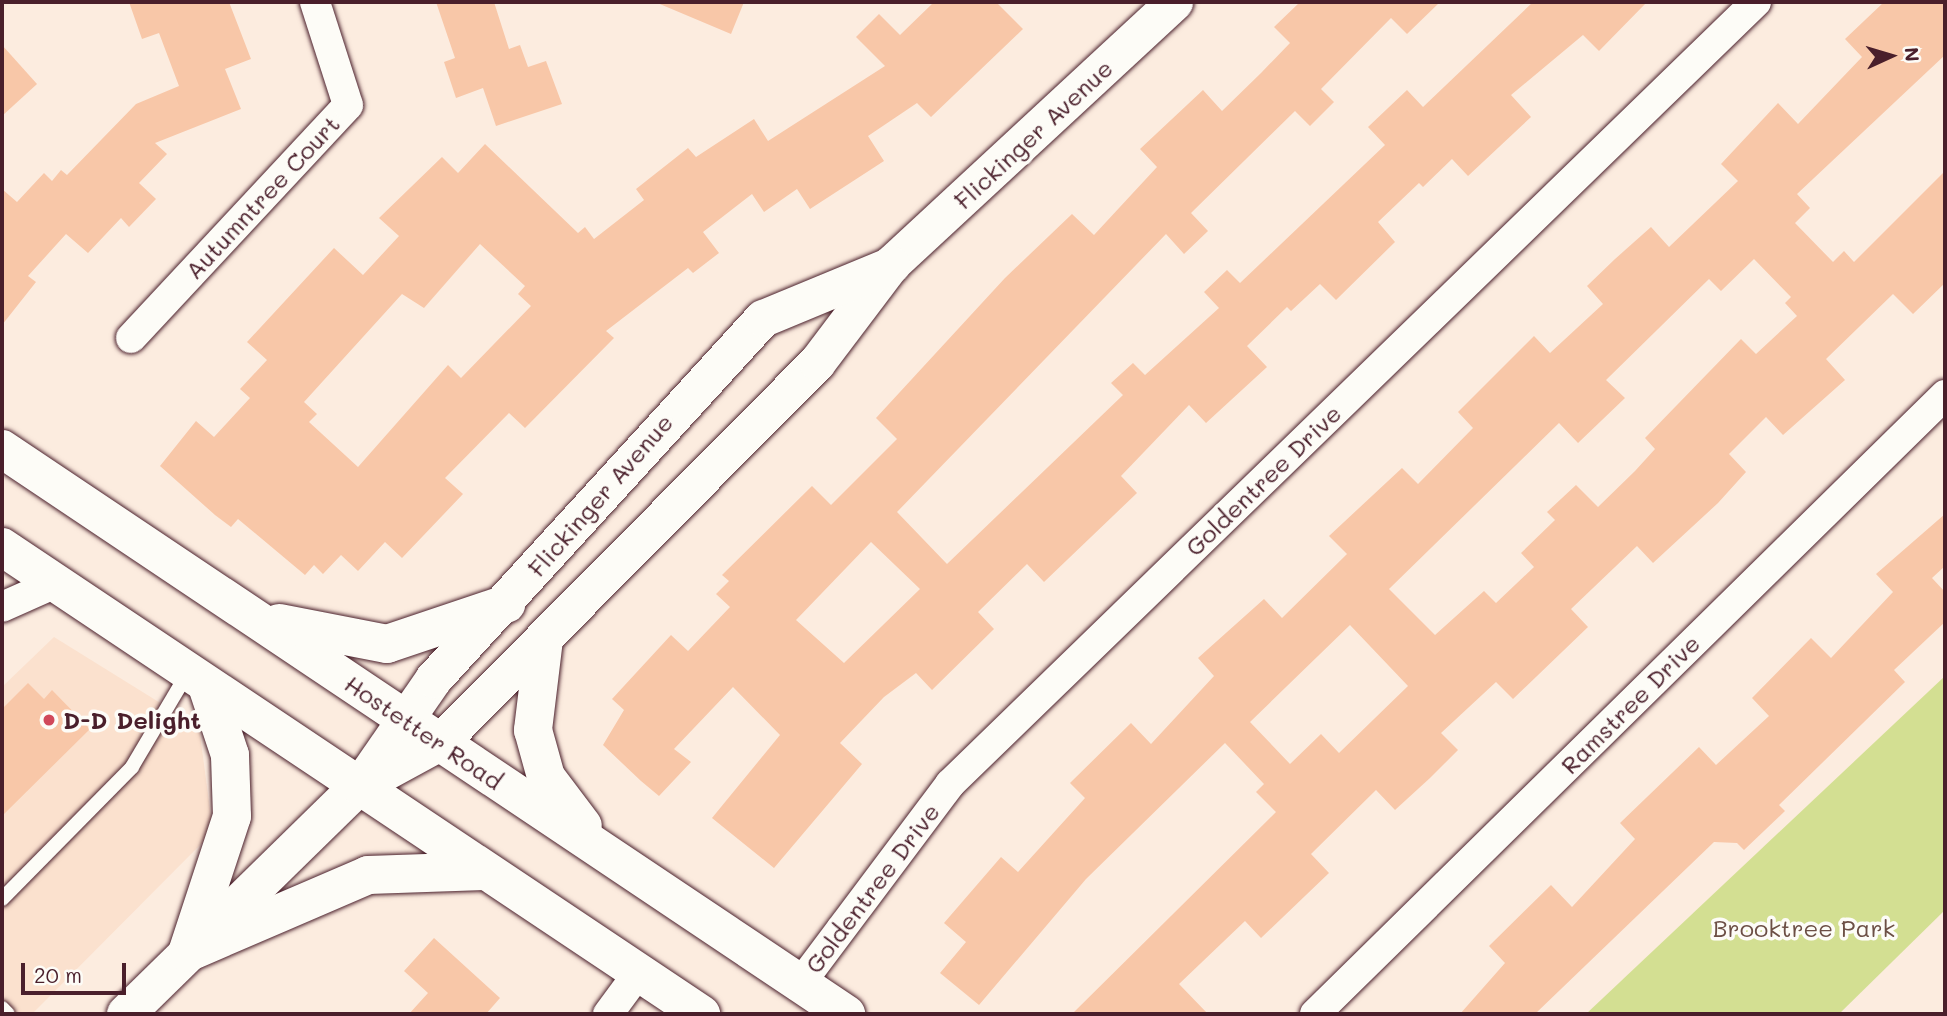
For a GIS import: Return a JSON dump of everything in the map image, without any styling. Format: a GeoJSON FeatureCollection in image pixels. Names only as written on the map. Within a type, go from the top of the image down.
{"type":"FeatureCollection","features":[{"type":"Feature","properties":{"kind":"main road","name":"Hostetter Road"},"geometry":{"type":"LineString","coordinates":[[2,449],[846,1014]]}},
{"type":"Feature","properties":{"kind":"main road"},"geometry":{"type":"LineString","coordinates":[[2,547],[197,680],[701,1014]]}},
{"type":"Feature","properties":{"kind":"main road"},"geometry":{"type":"LineString","coordinates":[[251,615],[344,641],[387,644],[506,604]]}},
{"type":"Feature","properties":{"kind":"main road"},"geometry":{"type":"LineString","coordinates":[[544,639],[533,730],[546,778],[601,850]]}},
{"type":"Feature","properties":{"kind":"main road"},"geometry":{"type":"LineString","coordinates":[[187,953],[232,816],[230,755],[197,680]]}},
{"type":"Feature","properties":{"kind":"main road","name":"Flickinger Avenue"},"geometry":{"type":"LineString","coordinates":[[126,1014],[359,786],[440,742]]}},
{"type":"Feature","properties":{"kind":"main road"},"geometry":{"type":"LineString","coordinates":[[187,953],[368,875],[485,871]]}},
{"type":"Feature","properties":{"kind":"street","name":"Autumntree Court"},"geometry":{"type":"LineString","coordinates":[[131,338],[348,105],[315,2]]}},
{"type":"Feature","properties":{"kind":"street","name":"Flickinger Avenue"},"geometry":{"type":"LineString","coordinates":[[440,742],[817,362],[891,264],[1174,2]]}},
{"type":"Feature","properties":{"kind":"street","name":"Goldentree Drive"},"geometry":{"type":"LineString","coordinates":[[800,984],[950,784],[1756,2]]}},
{"type":"Feature","properties":{"kind":"street","name":"Flickinger Avenue"},"geometry":{"type":"LineString","coordinates":[[359,786],[402,716],[506,604],[649,436],[763,318],[891,264]]}},
{"type":"Feature","properties":{"kind":"street","name":"Ramstree Drive"},"geometry":{"type":"LineString","coordinates":[[1315,1014],[1945,395]]}},
{"type":"Feature","properties":{"kind":"street"},"geometry":{"type":"LineString","coordinates":[[2,607],[56,583]]}},
{"type":"Feature","properties":{"kind":"street"},"geometry":{"type":"LineString","coordinates":[[608,1014],[639,972]]}},
{"type":"Feature","properties":{"kind":"lane"},"geometry":{"type":"LineString","coordinates":[[2,899],[132,767],[197,680]]}},
{"type":"Feature","properties":{"kind":"lane"},"geometry":{"type":"LineString","coordinates":[[2,1007],[8,1014]]}},
{"type":"Feature","properties":{"kind":"shaded area"},"geometry":{"type":"Polygon","coordinates":[[[54,637],[199,727],[213,832],[32,1014],[2,1014],[2,687],[54,637]]]}},
{"type":"Feature","properties":{"kind":"green space","name":"Brooktree Park"},"geometry":{"type":"Polygon","coordinates":[[[1945,676],[1945,910],[1839,1014],[1586,1014],[1945,676]]]}},
{"type":"Feature","properties":{"kind":"building"},"geometry":{"type":"Polygon","coordinates":[[[129,2],[229,2],[251,59],[225,69],[241,109],[155,143],[167,154],[139,183],[156,199],[129,227],[121,218],[88,253],[66,234],[28,276],[36,282],[2,325],[2,189],[17,202],[44,173],[52,181],[61,170],[67,175],[136,104],[179,86],[159,33],[142,39],[129,2]]]}},
{"type":"Feature","properties":{"kind":"building"},"geometry":{"type":"Polygon","coordinates":[[[436,2],[494,2],[509,49],[520,45],[528,67],[546,61],[562,104],[496,126],[483,88],[456,98],[444,62],[455,58],[436,2]]]}},
{"type":"Feature","properties":{"kind":"building"},"geometry":{"type":"Polygon","coordinates":[[[655,2],[744,2],[731,34],[655,2]]]}},
{"type":"Feature","properties":{"kind":"building"},"geometry":{"type":"Polygon","coordinates":[[[934,2],[996,2],[1023,29],[931,117],[917,103],[868,136],[884,161],[810,209],[797,189],[764,212],[752,194],[703,232],[719,253],[693,273],[688,268],[606,331],[614,338],[525,428],[509,413],[445,478],[463,494],[402,558],[385,542],[358,571],[341,555],[323,574],[314,565],[305,575],[238,519],[231,527],[215,515],[160,466],[196,421],[214,437],[250,398],[240,389],[267,360],[247,342],[334,248],[363,275],[399,236],[379,218],[442,157],[458,173],[485,144],[578,233],[585,227],[594,239],[644,200],[636,189],[688,148],[696,157],[754,119],[768,141],[885,66],[856,37],[879,14],[900,35],[934,2]],[[480,244],[424,308],[402,294],[304,402],[317,414],[309,422],[358,467],[448,365],[461,378],[531,306],[518,294],[525,286],[480,244]]]}},
{"type":"Feature","properties":{"kind":"building"},"geometry":{"type":"Polygon","coordinates":[[[1300,2],[1440,2],[1407,34],[1391,18],[1321,89],[1334,102],[1310,126],[1295,111],[1191,213],[1208,231],[1184,254],[1166,234],[897,512],[947,564],[1123,395],[1111,383],[1133,363],[1145,375],[1219,308],[1204,292],[1227,270],[1240,283],[1385,145],[1368,127],[1407,90],[1423,107],[1533,2],[1647,2],[1599,51],[1583,35],[1511,95],[1531,117],[1468,176],[1452,159],[1423,187],[1419,183],[1378,222],[1395,242],[1336,300],[1320,284],[1291,311],[1287,307],[1247,346],[1267,367],[1206,423],[1189,405],[1121,476],[1137,493],[1044,582],[1027,564],[978,612],[994,629],[932,690],[916,673],[884,697],[840,743],[862,764],[774,868],[712,818],[780,735],[733,687],[674,749],[691,762],[659,796],[603,745],[624,710],[612,699],[671,635],[688,651],[730,607],[716,594],[729,581],[722,575],[812,486],[831,505],[897,439],[876,418],[1005,278],[1072,214],[1094,235],[1157,167],[1140,149],[1203,90],[1222,111],[1261,73],[1290,43],[1274,27],[1300,2]],[[871,542],[796,620],[844,663],[920,589],[871,542]]]}},
{"type":"Feature","properties":{"kind":"building"},"geometry":{"type":"Polygon","coordinates":[[[1884,2],[1945,2],[1945,55],[1797,194],[1810,208],[1795,223],[1833,262],[1844,251],[1854,262],[1945,171],[1945,283],[1913,314],[1893,294],[1826,359],[1845,380],[1783,435],[1766,417],[1729,454],[1746,472],[1718,503],[1653,563],[1637,546],[1571,609],[1588,627],[1513,699],[1496,682],[1441,733],[1458,750],[1430,778],[1395,810],[1376,790],[1311,854],[1329,873],[1261,938],[1245,921],[1179,984],[1208,1014],[1072,1014],[1276,812],[1256,792],[1264,784],[1225,743],[1086,879],[979,1005],[940,973],[966,942],[944,923],[1001,857],[1018,872],[1085,798],[1070,783],[1131,723],[1151,744],[1214,676],[1198,658],[1264,599],[1282,618],[1347,554],[1329,536],[1402,468],[1418,484],[1473,428],[1458,412],[1534,336],[1550,353],[1603,304],[1587,286],[1615,259],[1651,227],[1669,247],[1738,181],[1721,164],[1778,103],[1798,124],[1862,57],[1845,39],[1884,2]],[[1754,259],[1721,291],[1709,279],[1606,380],[1625,398],[1578,443],[1559,423],[1389,589],[1435,635],[1484,591],[1496,603],[1534,567],[1521,553],[1555,520],[1547,512],[1576,485],[1598,507],[1655,449],[1645,438],[1741,339],[1756,354],[1797,316],[1785,303],[1791,297],[1754,259]],[[1350,625],[1250,722],[1290,764],[1321,734],[1339,753],[1408,686],[1350,625]]]}},
{"type":"Feature","properties":{"kind":"building"},"geometry":{"type":"Polygon","coordinates":[[[2,45],[37,84],[2,116],[2,45]]]}},
{"type":"Feature","properties":{"kind":"building"},"geometry":{"type":"Polygon","coordinates":[[[1945,514],[1945,566],[1932,578],[1945,592],[1945,622],[1894,670],[1905,682],[1779,805],[1785,811],[1744,850],[1737,843],[1714,842],[1535,1014],[1460,1014],[1505,963],[1489,946],[1551,885],[1572,907],[1635,839],[1620,823],[1699,747],[1716,765],[1769,716],[1752,698],[1811,638],[1831,658],[1893,592],[1876,574],[1945,514]]]}},
{"type":"Feature","properties":{"kind":"building"},"geometry":{"type":"Polygon","coordinates":[[[28,683],[44,699],[52,690],[90,729],[2,816],[2,709],[28,683]]]}},
{"type":"Feature","properties":{"kind":"building"},"geometry":{"type":"Polygon","coordinates":[[[434,938],[500,998],[486,1014],[409,1014],[428,993],[404,971],[434,938]]]}},
{"type":"Feature","properties":{"kind":"place","name":"D-D Delight"},"geometry":{"type":"Point","coordinates":[49,720]}}]}
